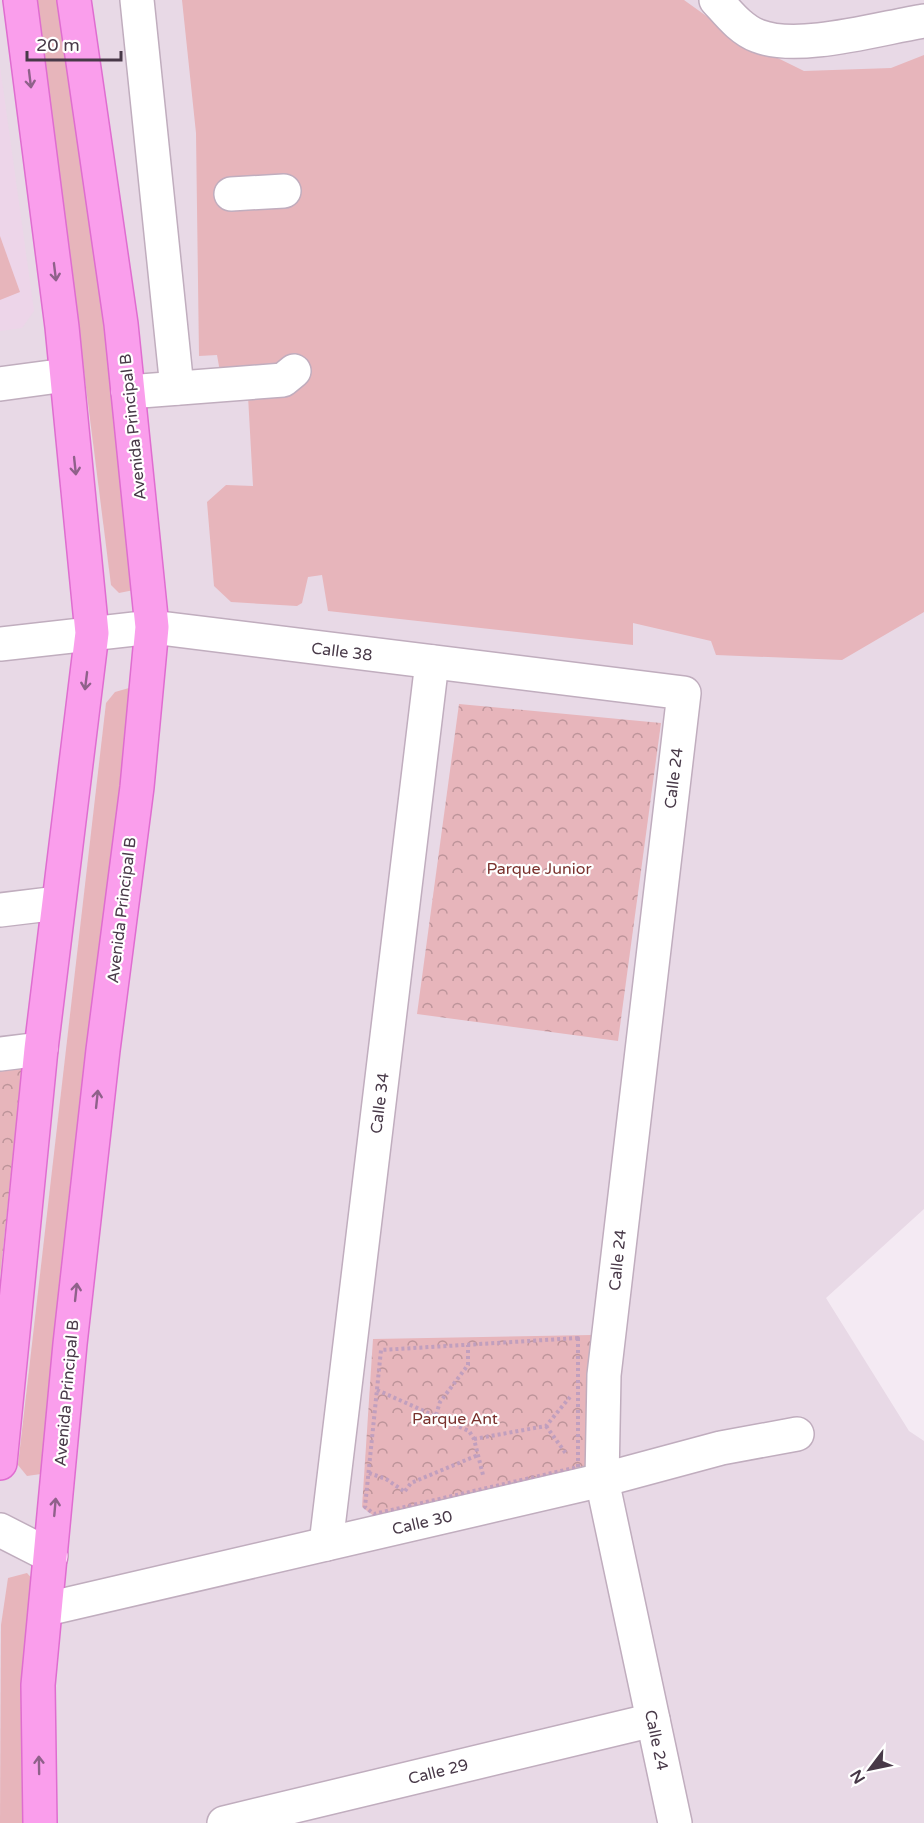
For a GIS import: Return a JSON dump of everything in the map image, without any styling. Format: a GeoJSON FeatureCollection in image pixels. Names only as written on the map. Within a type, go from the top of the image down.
{"type":"FeatureCollection","features":[{"type":"Feature","properties":{"kind":"main road"},"geometry":{"type":"LineString","coordinates":[[0,1463],[40,1049],[92,633],[66,375],[20,0]]}},
{"type":"Feature","properties":{"kind":"main road","name":"Avenida Principal B"},"geometry":{"type":"LineString","coordinates":[[40,1823],[38,1685],[47,1609],[70,1344],[103,1050],[137,787],[152,627],[122,324],[74,0]]}},
{"type":"Feature","properties":{"kind":"street"},"geometry":{"type":"LineString","coordinates":[[137,0],[177,388]]}},
{"type":"Feature","properties":{"kind":"street"},"geometry":{"type":"LineString","coordinates":[[716,0],[736,21],[757,36],[785,43],[924,21]]}},
{"type":"Feature","properties":{"kind":"street"},"geometry":{"type":"LineString","coordinates":[[231,194],[284,191]]}},
{"type":"Feature","properties":{"kind":"street"},"geometry":{"type":"LineString","coordinates":[[128,392],[283,380],[294,371]]}},
{"type":"Feature","properties":{"kind":"street"},"geometry":{"type":"LineString","coordinates":[[0,384],[66,375]]}},
{"type":"Feature","properties":{"kind":"street","name":"Calle 38"},"geometry":{"type":"LineString","coordinates":[[0,644],[152,627],[684,693]]}},
{"type":"Feature","properties":{"kind":"street","name":"Calle 34"},"geometry":{"type":"LineString","coordinates":[[326,1544],[432,662]]}},
{"type":"Feature","properties":{"kind":"street","name":"Calle 24"},"geometry":{"type":"LineString","coordinates":[[675,1823],[602,1480],[604,1376],[684,693]]}},
{"type":"Feature","properties":{"kind":"street"},"geometry":{"type":"LineString","coordinates":[[0,910],[58,903]]}},
{"type":"Feature","properties":{"kind":"street"},"geometry":{"type":"LineString","coordinates":[[0,1054],[40,1049]]}},
{"type":"Feature","properties":{"kind":"street","name":"Calle 30"},"geometry":{"type":"LineString","coordinates":[[47,1609],[602,1480],[721,1448],[797,1434]]}},
{"type":"Feature","properties":{"kind":"street"},"geometry":{"type":"LineString","coordinates":[[0,1530],[51,1556]]}},
{"type":"Feature","properties":{"kind":"street","name":"Calle 29"},"geometry":{"type":"LineString","coordinates":[[224,1823],[653,1720]]}},
{"type":"Feature","properties":{"kind":"path"},"geometry":{"type":"LineString","coordinates":[[546,1426],[578,1467],[374,1514],[364,1507],[381,1350],[578,1338]]}},
{"type":"Feature","properties":{"kind":"path"},"geometry":{"type":"LineString","coordinates":[[436,1415],[440,1402],[468,1365],[468,1345]]}},
{"type":"Feature","properties":{"kind":"path"},"geometry":{"type":"LineString","coordinates":[[474,1439],[546,1426],[578,1387]]}},
{"type":"Feature","properties":{"kind":"path"},"geometry":{"type":"LineString","coordinates":[[377,1390],[469,1431],[474,1439],[483,1476]]}},
{"type":"Feature","properties":{"kind":"path"},"geometry":{"type":"LineString","coordinates":[[405,1492],[411,1483],[478,1455]]}},
{"type":"Feature","properties":{"kind":"path"},"geometry":{"type":"LineString","coordinates":[[369,1473],[386,1479],[405,1492],[416,1504]]}},
{"type":"Feature","properties":{"kind":"shaded area"},"geometry":{"type":"Polygon","coordinates":[[[0,0],[924,0],[924,1209],[826,1298],[909,1431],[924,1441],[924,1823],[0,1823],[0,0]]]}},
{"type":"Feature","properties":{"kind":"shaded area"},"geometry":{"type":"Polygon","coordinates":[[[0,66],[34,311],[22,328],[0,331],[0,66]]]}},
{"type":"Feature","properties":{"kind":"green space"},"geometry":{"type":"Polygon","coordinates":[[[37,0],[69,0],[134,590],[119,593],[111,585],[37,0]]]}},
{"type":"Feature","properties":{"kind":"green space"},"geometry":{"type":"Polygon","coordinates":[[[182,0],[684,0],[737,38],[804,71],[891,68],[924,55],[924,612],[842,660],[716,655],[711,641],[633,623],[633,645],[328,611],[322,575],[308,577],[302,603],[297,606],[231,602],[214,586],[207,502],[226,485],[253,486],[248,396],[224,394],[217,355],[199,356],[196,133],[182,0]]]}},
{"type":"Feature","properties":{"kind":"green space"},"geometry":{"type":"Polygon","coordinates":[[[0,236],[20,292],[0,300],[0,236]]]}},
{"type":"Feature","properties":{"kind":"green space"},"geometry":{"type":"Polygon","coordinates":[[[129,688],[138,694],[48,1468],[41,1474],[27,1476],[18,1465],[106,703],[115,692],[129,688]]]}},
{"type":"Feature","properties":{"kind":"green space","name":"Parque Junior"},"geometry":{"type":"Polygon","coordinates":[[[459,704],[661,723],[618,1041],[417,1014],[459,704]]]}},
{"type":"Feature","properties":{"kind":"green space"},"geometry":{"type":"Polygon","coordinates":[[[23,1062],[0,1277],[0,1065],[23,1062]]]}},
{"type":"Feature","properties":{"kind":"green space","name":"Parque Ant"},"geometry":{"type":"Polygon","coordinates":[[[591,1335],[598,1470],[375,1517],[362,1507],[373,1339],[591,1335]]]}},
{"type":"Feature","properties":{"kind":"green space"},"geometry":{"type":"Polygon","coordinates":[[[27,1573],[35,1582],[32,1823],[0,1823],[1,1625],[8,1578],[27,1573]]]}}]}
